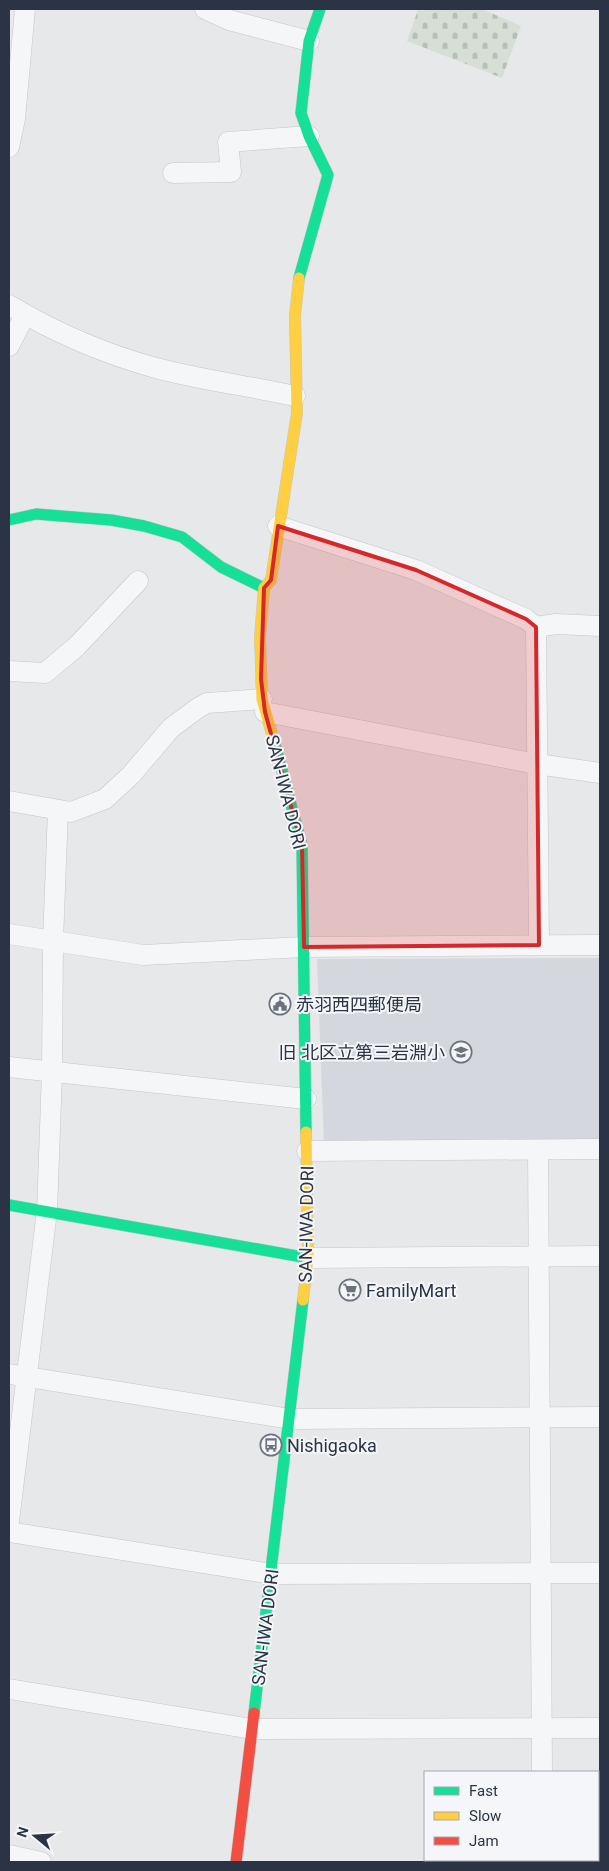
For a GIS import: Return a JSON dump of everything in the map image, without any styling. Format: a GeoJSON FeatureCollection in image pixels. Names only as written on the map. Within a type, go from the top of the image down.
{"type":"FeatureCollection","features":[{"type":"Feature","properties":{"kind":"street"},"geometry":{"type":"LineString","coordinates":[[9,147],[15,119],[26,9]]}},
{"type":"Feature","properties":{"kind":"street"},"geometry":{"type":"LineString","coordinates":[[206,9],[228,20],[309,41]]}},
{"type":"Feature","properties":{"kind":"street","name":"SAN-IWA DORI"},"geometry":{"type":"LineString","coordinates":[[236,1862],[272,1574],[308,1258],[308,1152],[302,846],[263,706],[260,637],[264,588],[271,580],[297,413],[294,316],[300,269],[328,175],[309,136],[301,113],[309,41],[320,9]]}},
{"type":"Feature","properties":{"kind":"street"},"geometry":{"type":"LineString","coordinates":[[173,173],[232,172],[228,142],[309,136]]}},
{"type":"Feature","properties":{"kind":"street"},"geometry":{"type":"LineString","coordinates":[[9,346],[17,310],[86,344],[157,368],[295,396]]}},
{"type":"Feature","properties":{"kind":"street"},"geometry":{"type":"LineString","coordinates":[[9,520],[44,514],[144,526],[182,537],[222,567],[264,588]]}},
{"type":"Feature","properties":{"kind":"street"},"geometry":{"type":"LineString","coordinates":[[278,526],[416,570],[526,619],[536,627],[556,624],[600,626]]}},
{"type":"Feature","properties":{"kind":"street"},"geometry":{"type":"LineString","coordinates":[[9,671],[45,673],[77,646],[138,582]]}},
{"type":"Feature","properties":{"kind":"street"},"geometry":{"type":"LineString","coordinates":[[536,627],[538,945]]}},
{"type":"Feature","properties":{"kind":"street"},"geometry":{"type":"LineString","coordinates":[[9,801],[71,812],[105,799],[131,775],[171,728],[207,703],[263,706],[537,764],[600,773]]}},
{"type":"Feature","properties":{"kind":"street"},"geometry":{"type":"LineString","coordinates":[[9,1521],[18,1376],[47,1211],[58,810]]}},
{"type":"Feature","properties":{"kind":"street"},"geometry":{"type":"LineString","coordinates":[[9,934],[143,955],[304,946],[600,946]]}},
{"type":"Feature","properties":{"kind":"street"},"geometry":{"type":"LineString","coordinates":[[9,1067],[306,1099]]}},
{"type":"Feature","properties":{"kind":"street"},"geometry":{"type":"LineString","coordinates":[[308,1152],[600,1149]]}},
{"type":"Feature","properties":{"kind":"street"},"geometry":{"type":"LineString","coordinates":[[538,1150],[542,1771]]}},
{"type":"Feature","properties":{"kind":"street"},"geometry":{"type":"LineString","coordinates":[[9,1205],[308,1258],[600,1256]]}},
{"type":"Feature","properties":{"kind":"street"},"geometry":{"type":"LineString","coordinates":[[18,1376],[290,1419],[600,1418]]}},
{"type":"Feature","properties":{"kind":"street"},"geometry":{"type":"LineString","coordinates":[[9,1532],[272,1574],[600,1573]]}},
{"type":"Feature","properties":{"kind":"street"},"geometry":{"type":"LineString","coordinates":[[9,1689],[252,1729],[541,1730],[600,1728]]}},
{"type":"Feature","properties":{"kind":"street"},"geometry":{"type":"LineString","coordinates":[[9,1854],[41,1862]]}},
{"type":"Feature","properties":{"kind":"highlighted area"},"geometry":{"type":"Polygon","coordinates":[[[278,526],[416,570],[526,619],[536,627],[539,945],[304,947],[302,846],[265,712],[261,679],[264,588],[271,580],[278,526]]]}},
{"type":"Feature","properties":{"kind":"shaded area","name":"旧 北区立第三岩淵小"},"geometry":{"type":"Polygon","coordinates":[[[600,958],[600,1145],[324,1145],[317,959],[600,958]]]}},
{"type":"Feature","properties":{"kind":"green space"},"geometry":{"type":"Polygon","coordinates":[[[425,9],[482,9],[521,26],[502,78],[407,41],[418,10],[424,11],[425,9]]]}},
{"type":"Feature","properties":{"kind":"traffic: fast"},"geometry":{"type":"LineString","coordinates":[[299,278],[328,175],[309,136],[301,113],[309,41],[320,9]]}},
{"type":"Feature","properties":{"kind":"traffic: fast"},"geometry":{"type":"LineString","coordinates":[[9,520],[36,514],[111,520],[144,526],[182,537],[221,567],[264,588]]}},
{"type":"Feature","properties":{"kind":"traffic: fast"},"geometry":{"type":"LineString","coordinates":[[274,741],[302,846],[306,1132]]}},
{"type":"Feature","properties":{"kind":"traffic: fast"},"geometry":{"type":"LineString","coordinates":[[9,1205],[308,1258]]}},
{"type":"Feature","properties":{"kind":"traffic: fast"},"geometry":{"type":"LineString","coordinates":[[254,1713],[303,1300]]}},
{"type":"Feature","properties":{"kind":"traffic: slow"},"geometry":{"type":"LineString","coordinates":[[264,588],[271,580],[297,413],[295,315],[299,278]]}},
{"type":"Feature","properties":{"kind":"traffic: slow"},"geometry":{"type":"LineString","coordinates":[[264,588],[260,637],[262,699],[274,741]]}},
{"type":"Feature","properties":{"kind":"traffic: slow"},"geometry":{"type":"LineString","coordinates":[[303,1300],[308,1258],[306,1132]]}},
{"type":"Feature","properties":{"kind":"traffic: jam"},"geometry":{"type":"LineString","coordinates":[[236,1862],[254,1713]]}},
{"type":"Feature","properties":{"kind":"place","name":"赤羽西四郵便局"},"geometry":{"type":"Point","coordinates":[280,1004]}},
{"type":"Feature","properties":{"kind":"place","name":"旧 北区立第三岩淵小"},"geometry":{"type":"Point","coordinates":[461,1052]}},
{"type":"Feature","properties":{"kind":"place","name":"FamilyMart"},"geometry":{"type":"Point","coordinates":[350,1290]}},
{"type":"Feature","properties":{"kind":"place","name":"Nishigaoka"},"geometry":{"type":"Point","coordinates":[271,1445]}}]}
